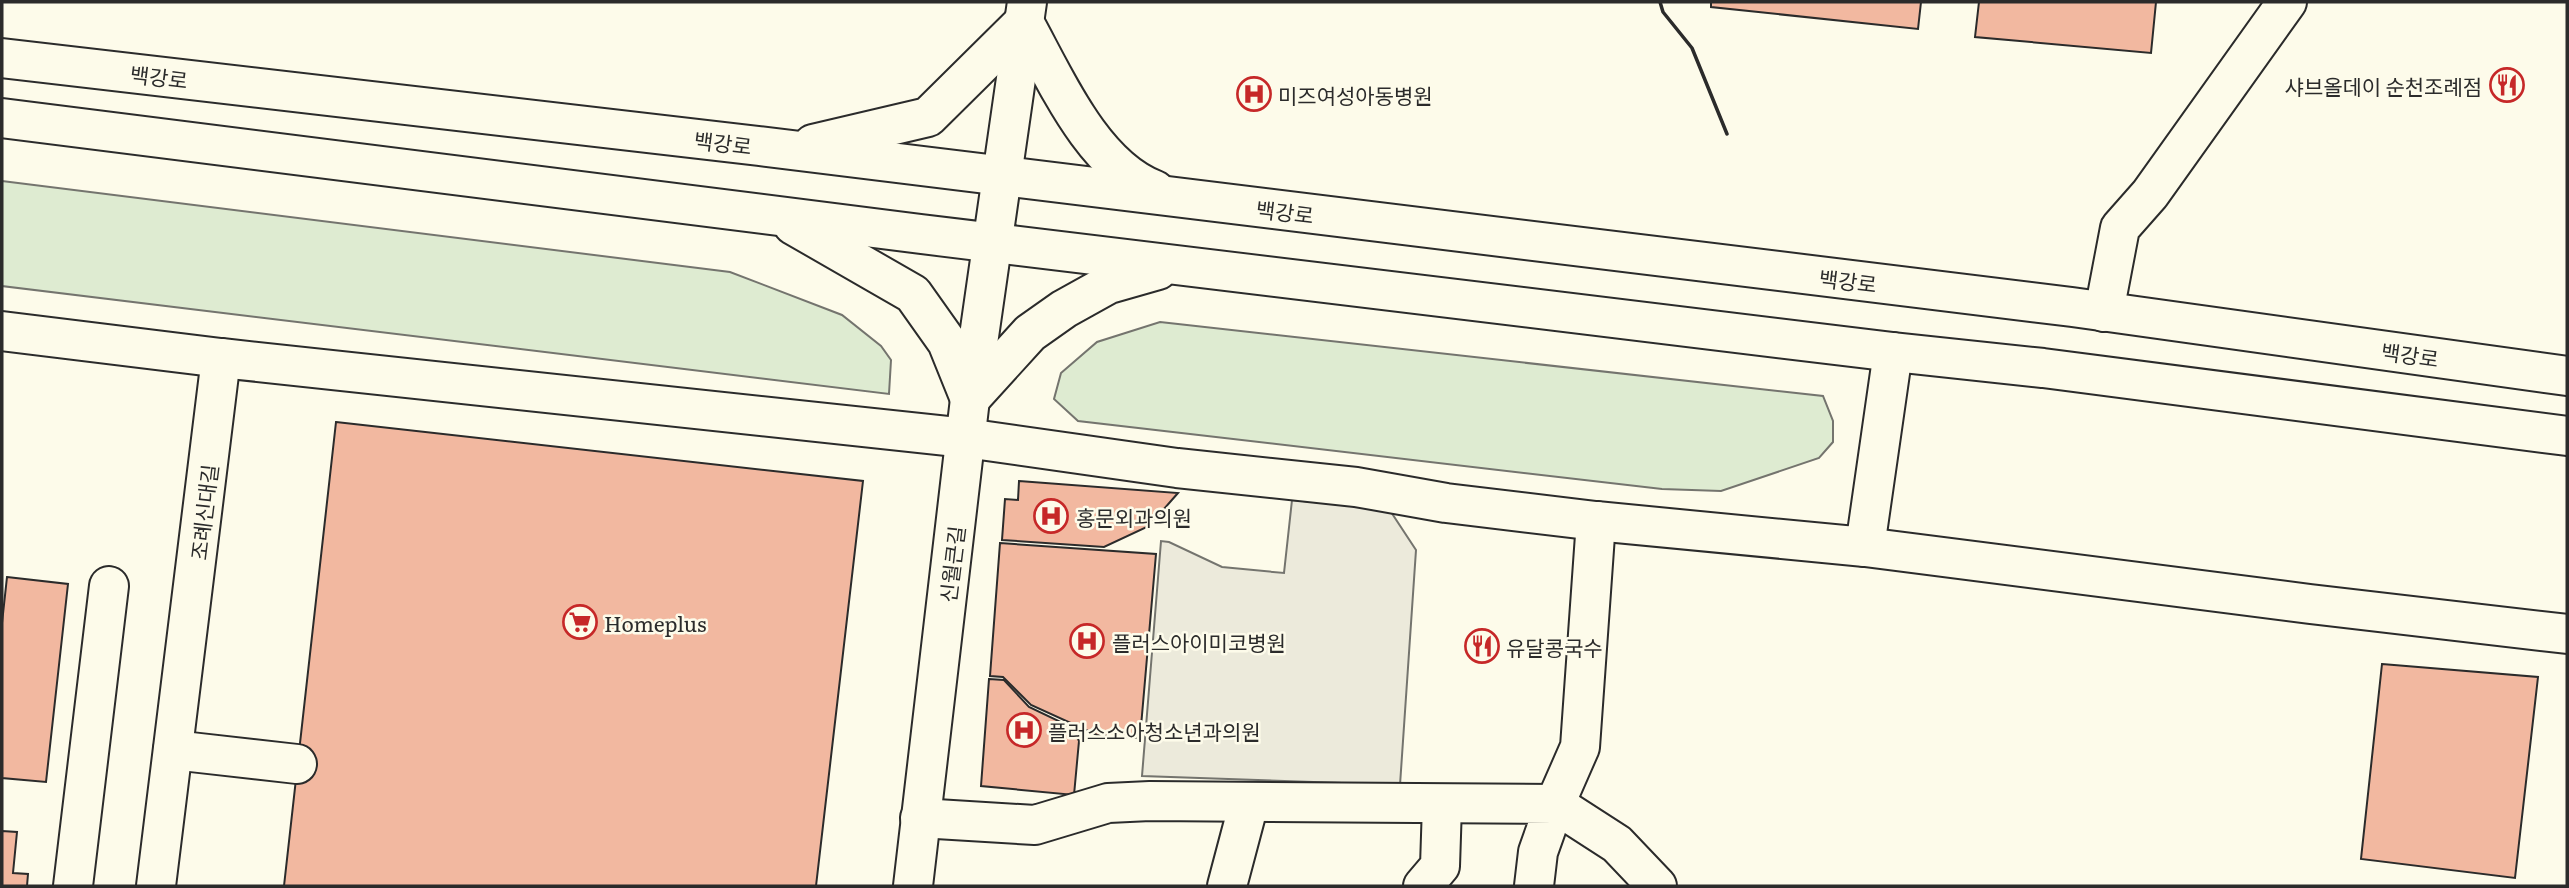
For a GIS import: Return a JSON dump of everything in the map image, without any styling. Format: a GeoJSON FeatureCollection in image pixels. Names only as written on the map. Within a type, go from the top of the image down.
{"type":"FeatureCollection","features":[{"type":"Feature","properties":{"kind":"main road"},"geometry":{"type":"LineString","coordinates":[[2104,312],[2120,228],[2150,194],[2187,144],[2287,2]]}},
{"type":"Feature","properties":{"kind":"main road"},"geometry":{"type":"LineString","coordinates":[[789,149],[928,117],[1026,12],[1074,111],[1096,142],[1116,167],[1142,185],[1173,197]]}},
{"type":"Feature","properties":{"kind":"main road","name":"신월큰길"},"geometry":{"type":"LineString","coordinates":[[913,886],[970,399],[1026,12]]}},
{"type":"Feature","properties":{"kind":"main road","name":"백강로"},"geometry":{"type":"LineString","coordinates":[[2,58],[789,149],[2562,369]]}},
{"type":"Feature","properties":{"kind":"main road"},"geometry":{"type":"LineString","coordinates":[[2,118],[993,243],[2043,368],[2567,436]]}},
{"type":"Feature","properties":{"kind":"main road"},"geometry":{"type":"LineString","coordinates":[[776,216],[913,293],[947,342],[970,399],[1030,333],[1064,309],[1109,284],[1177,265]]}},
{"type":"Feature","properties":{"kind":"main road"},"geometry":{"type":"LineString","coordinates":[[2,331],[222,358],[966,438],[1177,468],[1356,487],[1446,503],[1596,521],[1865,547],[2567,634]]}},
{"type":"Feature","properties":{"kind":"main road"},"geometry":{"type":"LineString","coordinates":[[1865,547],[1893,352]]}},
{"type":"Feature","properties":{"kind":"main road","name":"조례신대길"},"geometry":{"type":"LineString","coordinates":[[156,886],[222,358]]}},
{"type":"Feature","properties":{"kind":"main road"},"geometry":{"type":"LineString","coordinates":[[1534,886],[1538,852],[1580,747],[1596,521]]}},
{"type":"Feature","properties":{"kind":"main road"},"geometry":{"type":"LineString","coordinates":[[74,886],[109,586]]}},
{"type":"Feature","properties":{"kind":"main road"},"geometry":{"type":"LineString","coordinates":[[173,750],[297,764]]}},
{"type":"Feature","properties":{"kind":"main road"},"geometry":{"type":"LineString","coordinates":[[920,818],[1035,825],[1108,803],[1555,804],[1617,844],[1657,886]]}},
{"type":"Feature","properties":{"kind":"main road"},"geometry":{"type":"LineString","coordinates":[[1227,886],[1249,803]]}},
{"type":"Feature","properties":{"kind":"main road"},"geometry":{"type":"LineString","coordinates":[[1423,886],[1440,866],[1442,805]]}},
{"type":"Feature","properties":{"kind":"green space"},"geometry":{"type":"Polygon","coordinates":[[[2,181],[730,272],[842,315],[881,346],[891,360],[889,394],[2,286],[2,181]]]}},
{"type":"Feature","properties":{"kind":"green space"},"geometry":{"type":"Polygon","coordinates":[[[1160,322],[1823,396],[1833,421],[1833,442],[1819,458],[1721,491],[1662,489],[1078,421],[1054,399],[1061,373],[1097,342],[1160,322]]]}},
{"type":"Feature","properties":{"kind":"shaded area"},"geometry":{"type":"Polygon","coordinates":[[[1292,500],[1389,509],[1416,550],[1400,785],[1142,776],[1161,541],[1169,542],[1222,567],[1284,573],[1292,500]]]}},
{"type":"Feature","properties":{"kind":"building"},"geometry":{"type":"Polygon","coordinates":[[[1711,2],[1921,2],[1918,29],[1711,7],[1711,2]]]}},
{"type":"Feature","properties":{"kind":"building"},"geometry":{"type":"Polygon","coordinates":[[[1979,2],[2156,2],[2151,53],[1975,37],[1979,2]]]}},
{"type":"Feature","properties":{"kind":"building","name":"Homeplus"},"geometry":{"type":"Polygon","coordinates":[[[336,422],[863,481],[816,886],[284,886],[336,422]]]}},
{"type":"Feature","properties":{"kind":"building"},"geometry":{"type":"Polygon","coordinates":[[[1019,481],[1178,493],[1149,526],[1104,547],[1002,540],[1005,499],[1018,500],[1019,481]]]}},
{"type":"Feature","properties":{"kind":"building"},"geometry":{"type":"Polygon","coordinates":[[[1000,543],[1156,554],[1140,738],[1097,735],[1031,705],[1003,677],[990,676],[1000,543]]]}},
{"type":"Feature","properties":{"kind":"building"},"geometry":{"type":"Polygon","coordinates":[[[7,577],[68,584],[46,782],[2,778],[2,623],[7,577]]]}},
{"type":"Feature","properties":{"kind":"building"},"geometry":{"type":"Polygon","coordinates":[[[2382,664],[2538,677],[2515,878],[2361,859],[2382,664]]]}},
{"type":"Feature","properties":{"kind":"building"},"geometry":{"type":"Polygon","coordinates":[[[989,679],[1004,680],[1029,707],[1074,731],[1079,741],[1074,795],[981,786],[989,679]]]}},
{"type":"Feature","properties":{"kind":"building"},"geometry":{"type":"Polygon","coordinates":[[[2,831],[17,832],[13,873],[28,874],[27,886],[2,886],[2,831]]]}},
{"type":"Feature","properties":{"kind":"wall"},"geometry":{"type":"LineString","coordinates":[[1660,2],[1663,12],[1692,48],[1727,134]]}},
{"type":"Feature","properties":{"kind":"place","name":"샤브올데이 순천조례점"},"geometry":{"type":"Point","coordinates":[2507,85]}},
{"type":"Feature","properties":{"kind":"place","name":"미즈여성아동병원"},"geometry":{"type":"Point","coordinates":[1254,94]}},
{"type":"Feature","properties":{"kind":"place","name":"홍문외과의원"},"geometry":{"type":"Point","coordinates":[1051,516]}},
{"type":"Feature","properties":{"kind":"place","name":"Homeplus"},"geometry":{"type":"Point","coordinates":[580,622]}},
{"type":"Feature","properties":{"kind":"place","name":"플러스아이미코병원"},"geometry":{"type":"Point","coordinates":[1087,641]}},
{"type":"Feature","properties":{"kind":"place","name":"유달콩국수"},"geometry":{"type":"Point","coordinates":[1482,646]}},
{"type":"Feature","properties":{"kind":"place","name":"플러스소아청소년과의원"},"geometry":{"type":"Point","coordinates":[1024,730]}}]}
